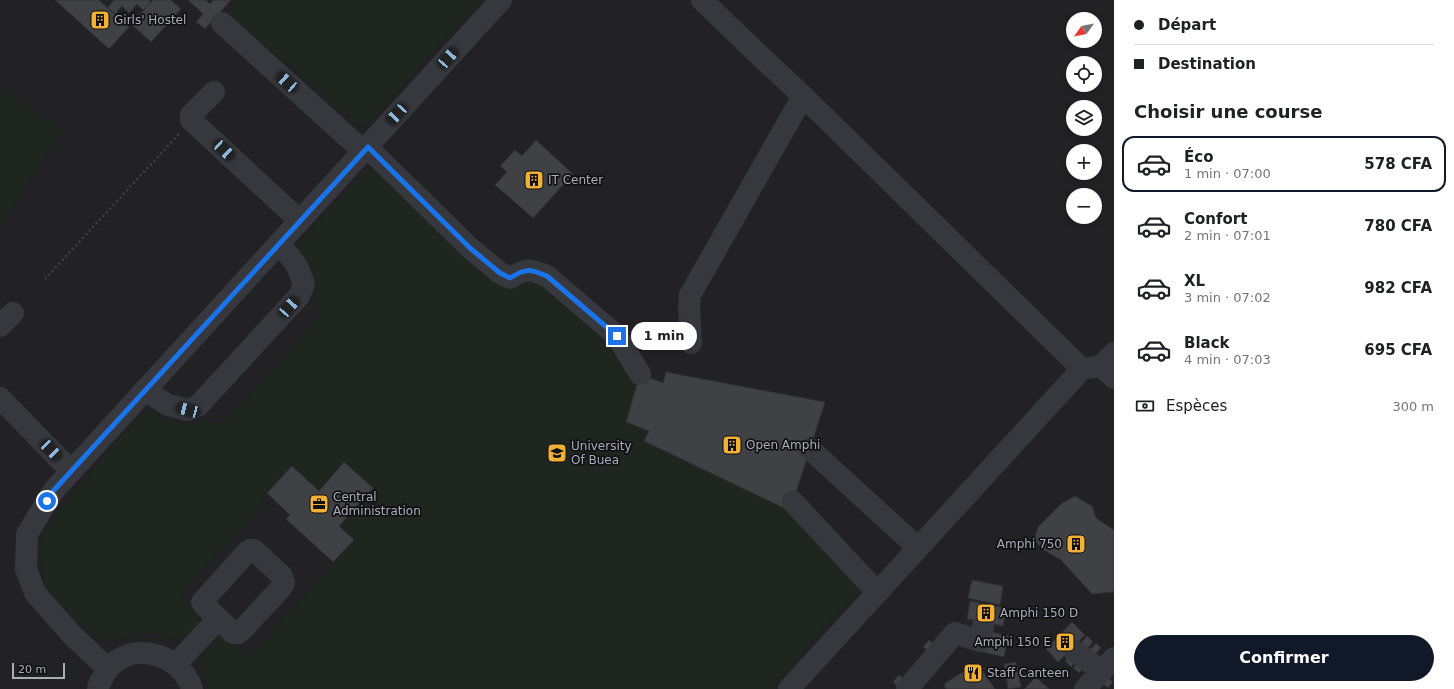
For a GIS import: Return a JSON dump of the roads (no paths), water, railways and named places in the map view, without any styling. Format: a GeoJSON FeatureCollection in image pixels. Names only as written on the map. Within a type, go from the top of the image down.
{"type":"FeatureCollection","features":[{"type":"Feature","properties":{"kind":"lane"},"geometry":{"type":"LineString","coordinates":[[108,669],[72,635],[35,593],[26,570],[27,534],[54,490],[501,0]]}},
{"type":"Feature","properties":{"kind":"lane"},"geometry":{"type":"LineString","coordinates":[[702,0],[803,96],[1103,367],[918,548],[789,689]]}},
{"type":"Feature","properties":{"kind":"lane"},"geometry":{"type":"LineString","coordinates":[[222,23],[365,149],[470,248],[500,273],[510,278],[521,271],[534,270],[547,276],[617,336],[640,374]]}},
{"type":"Feature","properties":{"kind":"lane"},"geometry":{"type":"LineString","coordinates":[[214,92],[191,115],[191,120],[300,221]]}},
{"type":"Feature","properties":{"kind":"lane"},"geometry":{"type":"LineString","coordinates":[[691,343],[688,307],[690,295],[803,96]]}},
{"type":"Feature","properties":{"kind":"lane"},"geometry":{"type":"LineString","coordinates":[[146,390],[168,405],[188,410],[198,406],[299,296],[304,284],[300,271],[290,254],[278,245]]}},
{"type":"Feature","properties":{"kind":"lane"},"geometry":{"type":"LineString","coordinates":[[0,398],[71,471]]}},
{"type":"Feature","properties":{"kind":"lane"},"geometry":{"type":"LineString","coordinates":[[810,449],[918,548]]}},
{"type":"Feature","properties":{"kind":"lane"},"geometry":{"type":"LineString","coordinates":[[793,502],[877,592]]}},
{"type":"Feature","properties":{"kind":"lane"},"geometry":{"type":"LineString","coordinates":[[176,664],[218,619]]}},
{"type":"Feature","properties":{"kind":"lane"},"geometry":{"type":"LineString","coordinates":[[907,689],[955,633],[980,641],[983,626]]}},
{"type":"Feature","properties":{"kind":"lane"},"geometry":{"type":"LineString","coordinates":[[1074,650],[1108,664],[1085,689]]}},
{"type":"Feature","properties":{"kind":"lane"},"geometry":{"type":"LineString","coordinates":[[98,689],[108,669],[123,658],[142,653],[160,655],[176,664],[188,679],[192,689]]}},
{"type":"Feature","properties":{"kind":"place","name":"Girls' Hostel"},"geometry":{"type":"Point","coordinates":[100,20]}},
{"type":"Feature","properties":{"kind":"place","name":"IT Center"},"geometry":{"type":"Point","coordinates":[534,180]}},
{"type":"Feature","properties":{"kind":"place","name":"Open Amphi"},"geometry":{"type":"Point","coordinates":[732,445]}},
{"type":"Feature","properties":{"kind":"place","name":"University Of Buea"},"geometry":{"type":"Point","coordinates":[557,453]}},
{"type":"Feature","properties":{"kind":"place","name":"Central Administration"},"geometry":{"type":"Point","coordinates":[319,504]}},
{"type":"Feature","properties":{"kind":"place","name":"Amphi 750"},"geometry":{"type":"Point","coordinates":[1076,544]}},
{"type":"Feature","properties":{"kind":"place","name":"Amphi 150 D"},"geometry":{"type":"Point","coordinates":[986,613]}},
{"type":"Feature","properties":{"kind":"place","name":"Amphi 150 E"},"geometry":{"type":"Point","coordinates":[1065,642]}},
{"type":"Feature","properties":{"kind":"place","name":"Staff Canteen"},"geometry":{"type":"Point","coordinates":[973,673]}}]}
